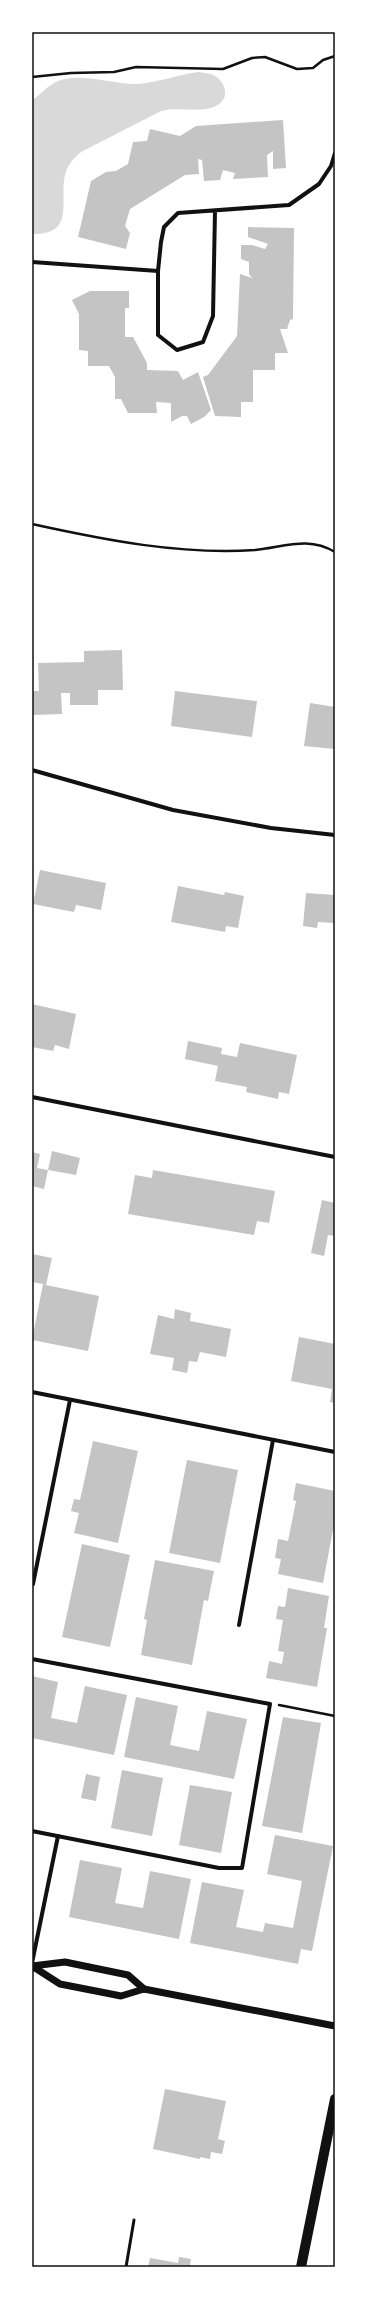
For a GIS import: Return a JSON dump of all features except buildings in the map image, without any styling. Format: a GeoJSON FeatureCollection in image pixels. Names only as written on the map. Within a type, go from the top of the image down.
{"type":"FeatureCollection","features":[{"type":"Feature","properties":{"kind":"main road"},"geometry":{"type":"LineString","coordinates":[[301,2267],[335,2099]]}},
{"type":"Feature","properties":{"kind":"street"},"geometry":{"type":"LineString","coordinates":[[215,210],[213,316],[203,342],[177,350],[158,335],[158,271],[164,227],[178,213],[215,210],[289,205],[319,184],[331,166],[335,153]]}},
{"type":"Feature","properties":{"kind":"street"},"geometry":{"type":"LineString","coordinates":[[32,262],[158,271]]}},
{"type":"Feature","properties":{"kind":"street"},"geometry":{"type":"LineString","coordinates":[[32,770],[173,810],[270,828],[335,835]]}},
{"type":"Feature","properties":{"kind":"street"},"geometry":{"type":"LineString","coordinates":[[32,1097],[335,1157]]}},
{"type":"Feature","properties":{"kind":"street"},"geometry":{"type":"LineString","coordinates":[[32,1392],[335,1452]]}},
{"type":"Feature","properties":{"kind":"street"},"geometry":{"type":"LineString","coordinates":[[32,1584],[70,1400]]}},
{"type":"Feature","properties":{"kind":"street"},"geometry":{"type":"LineString","coordinates":[[239,1625],[273,1440]]}},
{"type":"Feature","properties":{"kind":"street"},"geometry":{"type":"LineString","coordinates":[[32,1659],[270,1704],[242,1868],[219,1868],[32,1831]]}},
{"type":"Feature","properties":{"kind":"street"},"geometry":{"type":"LineString","coordinates":[[32,1965],[58,1836]]}},
{"type":"Feature","properties":{"kind":"street"},"geometry":{"type":"LineString","coordinates":[[32,1965],[65,1962],[128,1975],[144,1989]]}},
{"type":"Feature","properties":{"kind":"street"},"geometry":{"type":"LineString","coordinates":[[32,1965],[60,1984],[121,1996],[144,1989],[335,2026]]}},
{"type":"Feature","properties":{"kind":"lane"},"geometry":{"type":"LineString","coordinates":[[126,2267],[134,2220]]}},
{"type":"Feature","properties":{"kind":"path"},"geometry":{"type":"LineString","coordinates":[[32,78],[71,73],[114,72],[136,67],[223,69],[252,58],[265,57],[297,69],[313,68],[323,60],[335,56]]}},
{"type":"Feature","properties":{"kind":"path"},"geometry":{"type":"LineString","coordinates":[[32,524],[136,544],[163,547],[231,551],[312,542],[335,552]]}},
{"type":"Feature","properties":{"kind":"path"},"geometry":{"type":"LineString","coordinates":[[270,1704],[335,1716]]}},
{"type":"Feature","properties":{"kind":"shaded area"},"geometry":{"type":"Polygon","coordinates":[[[198,72],[211,74],[221,81],[224,86],[225,95],[221,103],[209,108],[196,110],[175,109],[161,111],[81,152],[71,162],[66,171],[63,215],[60,223],[55,229],[46,233],[32,234],[32,101],[45,89],[63,79],[84,78],[138,84],[198,72]]]}}]}
